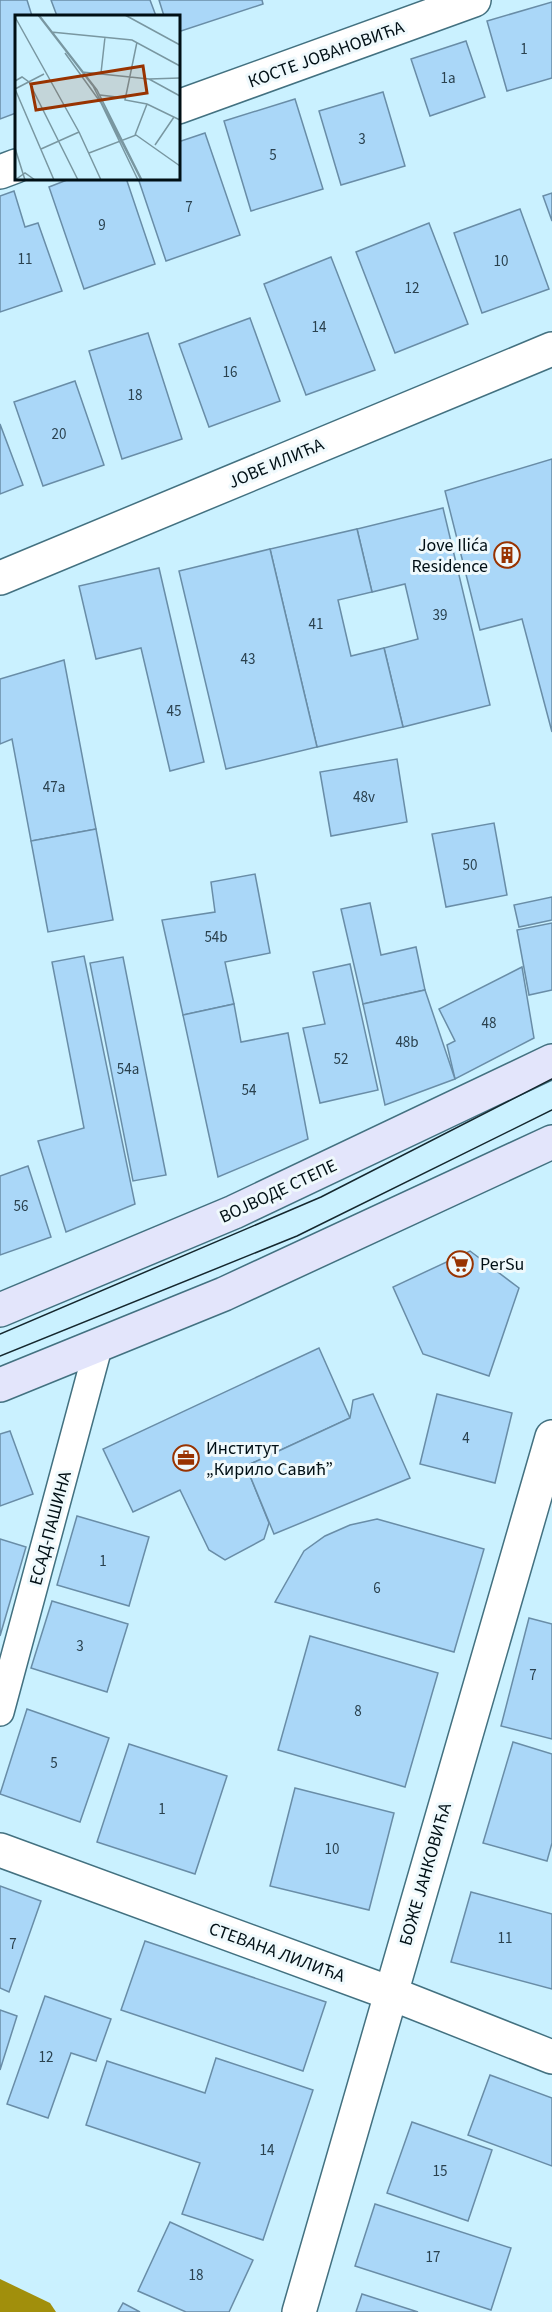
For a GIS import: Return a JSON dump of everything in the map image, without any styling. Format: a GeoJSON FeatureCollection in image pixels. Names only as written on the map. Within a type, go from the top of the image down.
{"type":"FeatureCollection","features":[{"type":"Feature","properties":{"kind":"main road","name":"ВОЈВОДЕ СТЕПЕ"},"geometry":{"type":"LineString","coordinates":[[0,1310],[234,1212],[552,1061]]}},
{"type":"Feature","properties":{"kind":"main road"},"geometry":{"type":"LineString","coordinates":[[0,1386],[224,1294],[552,1142]]}},
{"type":"Feature","properties":{"kind":"street","name":"КОСТЕ ЈОВАНОВИЋА"},"geometry":{"type":"LineString","coordinates":[[180,106],[474,0]]}},
{"type":"Feature","properties":{"kind":"street"},"geometry":{"type":"LineString","coordinates":[[0,172],[15,166]]}},
{"type":"Feature","properties":{"kind":"street","name":"ЈОВЕ ИЛИЋА"},"geometry":{"type":"LineString","coordinates":[[0,578],[552,349]]}},
{"type":"Feature","properties":{"kind":"street","name":"ЕСАД-ПАШИНА"},"geometry":{"type":"LineString","coordinates":[[0,1712],[99,1344]]}},
{"type":"Feature","properties":{"kind":"street","name":"БОЖЕ ЈАНКОВИЋА"},"geometry":{"type":"LineString","coordinates":[[299,2312],[552,1438]]}},
{"type":"Feature","properties":{"kind":"street","name":"СТЕВАНА ЛИЛИЋА"},"geometry":{"type":"LineString","coordinates":[[0,1850],[390,1993],[552,2056]]}},
{"type":"Feature","properties":{"kind":"shaded area"},"geometry":{"type":"Polygon","coordinates":[[[0,2279],[50,2303],[56,2312],[0,2312],[0,2279]]]}},
{"type":"Feature","properties":{"kind":"building"},"geometry":{"type":"Polygon","coordinates":[[[0,0],[27,0],[32,15],[15,15],[15,113],[0,119],[0,0]]]}},
{"type":"Feature","properties":{"kind":"building"},"geometry":{"type":"Polygon","coordinates":[[[51,0],[150,0],[156,15],[57,15],[51,0]]]}},
{"type":"Feature","properties":{"kind":"building"},"geometry":{"type":"Polygon","coordinates":[[[159,0],[262,0],[263,4],[180,31],[180,15],[164,15],[159,0]]]}},
{"type":"Feature","properties":{"kind":"building"},"geometry":{"type":"Polygon","coordinates":[[[552,2],[552,78],[507,91],[487,21],[552,2]]]}},
{"type":"Feature","properties":{"kind":"building"},"geometry":{"type":"Polygon","coordinates":[[[466,41],[485,97],[430,116],[411,59],[466,41]]]}},
{"type":"Feature","properties":{"kind":"building"},"geometry":{"type":"Polygon","coordinates":[[[383,92],[405,166],[341,185],[319,111],[383,92]]]}},
{"type":"Feature","properties":{"kind":"building"},"geometry":{"type":"Polygon","coordinates":[[[295,99],[323,189],[251,211],[224,121],[295,99]]]}},
{"type":"Feature","properties":{"kind":"building"},"geometry":{"type":"Polygon","coordinates":[[[205,133],[240,235],[166,261],[139,180],[180,180],[180,141],[205,133]]]}},
{"type":"Feature","properties":{"kind":"building"},"geometry":{"type":"Polygon","coordinates":[[[67,180],[127,180],[155,264],[84,289],[49,187],[67,180]]]}},
{"type":"Feature","properties":{"kind":"building"},"geometry":{"type":"Polygon","coordinates":[[[14,191],[25,227],[38,223],[62,291],[0,312],[0,196],[14,191]]]}},
{"type":"Feature","properties":{"kind":"building"},"geometry":{"type":"Polygon","coordinates":[[[552,193],[552,221],[543,196],[552,193]]]}},
{"type":"Feature","properties":{"kind":"building"},"geometry":{"type":"Polygon","coordinates":[[[520,209],[549,289],[482,313],[454,233],[520,209]]]}},
{"type":"Feature","properties":{"kind":"building"},"geometry":{"type":"Polygon","coordinates":[[[429,223],[468,324],[395,353],[356,252],[429,223]]]}},
{"type":"Feature","properties":{"kind":"building"},"geometry":{"type":"Polygon","coordinates":[[[331,257],[375,370],[306,395],[264,284],[331,257]]]}},
{"type":"Feature","properties":{"kind":"building"},"geometry":{"type":"Polygon","coordinates":[[[250,318],[280,401],[209,427],[179,344],[250,318]]]}},
{"type":"Feature","properties":{"kind":"building"},"geometry":{"type":"Polygon","coordinates":[[[148,333],[182,439],[122,459],[89,351],[148,333]]]}},
{"type":"Feature","properties":{"kind":"building"},"geometry":{"type":"Polygon","coordinates":[[[75,381],[104,465],[43,486],[14,402],[75,381]]]}},
{"type":"Feature","properties":{"kind":"building"},"geometry":{"type":"Polygon","coordinates":[[[0,424],[23,485],[0,494],[0,424]]]}},
{"type":"Feature","properties":{"kind":"building","name":"Jove Ilića Residence"},"geometry":{"type":"Polygon","coordinates":[[[552,459],[552,732],[522,619],[480,630],[445,491],[552,459]]]}},
{"type":"Feature","properties":{"kind":"building"},"geometry":{"type":"Polygon","coordinates":[[[443,508],[490,705],[403,727],[384,648],[418,639],[405,584],[372,592],[357,529],[443,508]]]}},
{"type":"Feature","properties":{"kind":"building"},"geometry":{"type":"Polygon","coordinates":[[[357,529],[372,592],[338,600],[351,656],[384,648],[403,727],[317,747],[270,549],[357,529]]]}},
{"type":"Feature","properties":{"kind":"building"},"geometry":{"type":"Polygon","coordinates":[[[270,549],[317,747],[226,769],[179,571],[270,549]]]}},
{"type":"Feature","properties":{"kind":"building"},"geometry":{"type":"Polygon","coordinates":[[[159,568],[204,762],[170,771],[141,648],[96,659],[79,586],[159,568]]]}},
{"type":"Feature","properties":{"kind":"building"},"geometry":{"type":"Polygon","coordinates":[[[64,660],[96,829],[31,841],[12,739],[0,744],[0,679],[64,660]]]}},
{"type":"Feature","properties":{"kind":"building"},"geometry":{"type":"Polygon","coordinates":[[[397,759],[407,822],[331,836],[320,772],[397,759]]]}},
{"type":"Feature","properties":{"kind":"building"},"geometry":{"type":"Polygon","coordinates":[[[494,823],[507,895],[446,907],[432,834],[494,823]]]}},
{"type":"Feature","properties":{"kind":"building"},"geometry":{"type":"Polygon","coordinates":[[[96,829],[113,920],[48,932],[31,841],[96,829]]]}},
{"type":"Feature","properties":{"kind":"building"},"geometry":{"type":"Polygon","coordinates":[[[255,874],[270,953],[225,962],[234,1004],[183,1015],[162,920],[215,912],[211,882],[255,874]]]}},
{"type":"Feature","properties":{"kind":"building"},"geometry":{"type":"Polygon","coordinates":[[[552,897],[552,920],[519,927],[514,905],[552,897]]]}},
{"type":"Feature","properties":{"kind":"building"},"geometry":{"type":"Polygon","coordinates":[[[370,903],[381,955],[416,947],[425,990],[363,1004],[341,909],[370,903]]]}},
{"type":"Feature","properties":{"kind":"building"},"geometry":{"type":"Polygon","coordinates":[[[552,923],[552,990],[529,995],[517,930],[552,923]]]}},
{"type":"Feature","properties":{"kind":"building"},"geometry":{"type":"Polygon","coordinates":[[[84,956],[135,1204],[66,1232],[38,1141],[84,1128],[52,962],[84,956]]]}},
{"type":"Feature","properties":{"kind":"building"},"geometry":{"type":"Polygon","coordinates":[[[123,957],[166,1175],[133,1181],[90,963],[123,957]]]}},
{"type":"Feature","properties":{"kind":"building"},"geometry":{"type":"Polygon","coordinates":[[[350,964],[378,1090],[320,1103],[303,1028],[325,1024],[313,972],[350,964]]]}},
{"type":"Feature","properties":{"kind":"building"},"geometry":{"type":"Polygon","coordinates":[[[522,967],[534,1038],[455,1079],[447,1045],[455,1041],[439,1009],[522,967]]]}},
{"type":"Feature","properties":{"kind":"building"},"geometry":{"type":"Polygon","coordinates":[[[425,990],[455,1079],[385,1105],[363,1004],[425,990]]]}},
{"type":"Feature","properties":{"kind":"building"},"geometry":{"type":"Polygon","coordinates":[[[234,1004],[241,1042],[288,1033],[308,1139],[218,1177],[183,1015],[234,1004]]]}},
{"type":"Feature","properties":{"kind":"building"},"geometry":{"type":"Polygon","coordinates":[[[28,1166],[51,1237],[0,1255],[0,1176],[28,1166]]]}},
{"type":"Feature","properties":{"kind":"building"},"geometry":{"type":"Polygon","coordinates":[[[470,1251],[519,1288],[489,1376],[423,1354],[393,1287],[470,1251]]]}},
{"type":"Feature","properties":{"kind":"building","name":"Институт „Кирило Савић”"},"geometry":{"type":"Polygon","coordinates":[[[319,1348],[350,1418],[246,1466],[269,1523],[264,1539],[225,1560],[209,1550],[180,1490],[133,1512],[103,1449],[319,1348]]]}},
{"type":"Feature","properties":{"kind":"building"},"geometry":{"type":"Polygon","coordinates":[[[373,1394],[410,1478],[274,1534],[246,1466],[350,1418],[353,1400],[373,1394]]]}},
{"type":"Feature","properties":{"kind":"building"},"geometry":{"type":"Polygon","coordinates":[[[437,1394],[512,1413],[495,1483],[420,1464],[437,1394]]]}},
{"type":"Feature","properties":{"kind":"building"},"geometry":{"type":"Polygon","coordinates":[[[10,1431],[33,1494],[0,1506],[0,1434],[10,1431]]]}},
{"type":"Feature","properties":{"kind":"building"},"geometry":{"type":"Polygon","coordinates":[[[77,1516],[149,1537],[129,1606],[57,1585],[77,1516]]]}},
{"type":"Feature","properties":{"kind":"building"},"geometry":{"type":"Polygon","coordinates":[[[377,1519],[484,1549],[454,1652],[275,1602],[304,1551],[325,1536],[350,1525],[377,1519]]]}},
{"type":"Feature","properties":{"kind":"building"},"geometry":{"type":"Polygon","coordinates":[[[0,1539],[26,1547],[0,1636],[0,1539]]]}},
{"type":"Feature","properties":{"kind":"building"},"geometry":{"type":"Polygon","coordinates":[[[52,1601],[128,1624],[107,1692],[31,1668],[52,1601]]]}},
{"type":"Feature","properties":{"kind":"building"},"geometry":{"type":"Polygon","coordinates":[[[529,1618],[552,1624],[552,1739],[501,1726],[529,1618]]]}},
{"type":"Feature","properties":{"kind":"building"},"geometry":{"type":"Polygon","coordinates":[[[310,1636],[438,1673],[405,1787],[278,1750],[310,1636]]]}},
{"type":"Feature","properties":{"kind":"building"},"geometry":{"type":"Polygon","coordinates":[[[27,1709],[109,1738],[80,1822],[0,1794],[27,1709]]]}},
{"type":"Feature","properties":{"kind":"building"},"geometry":{"type":"Polygon","coordinates":[[[513,1742],[552,1754],[552,1843],[547,1861],[483,1843],[513,1742]]]}},
{"type":"Feature","properties":{"kind":"building"},"geometry":{"type":"Polygon","coordinates":[[[129,1744],[227,1776],[195,1874],[97,1842],[129,1744]]]}},
{"type":"Feature","properties":{"kind":"building"},"geometry":{"type":"Polygon","coordinates":[[[295,1788],[394,1813],[369,1910],[270,1886],[295,1788]]]}},
{"type":"Feature","properties":{"kind":"building"},"geometry":{"type":"Polygon","coordinates":[[[0,1886],[41,1901],[9,1992],[0,1988],[0,1886]]]}},
{"type":"Feature","properties":{"kind":"building"},"geometry":{"type":"Polygon","coordinates":[[[471,1892],[552,1914],[552,1989],[451,1962],[471,1892]]]}},
{"type":"Feature","properties":{"kind":"building"},"geometry":{"type":"Polygon","coordinates":[[[145,1941],[326,2002],[303,2071],[121,2010],[145,1941]]]}},
{"type":"Feature","properties":{"kind":"building"},"geometry":{"type":"Polygon","coordinates":[[[45,1996],[111,2019],[96,2061],[71,2053],[48,2118],[7,2104],[45,1996]]]}},
{"type":"Feature","properties":{"kind":"building"},"geometry":{"type":"Polygon","coordinates":[[[0,2010],[17,2016],[0,2070],[0,2010]]]}},
{"type":"Feature","properties":{"kind":"building"},"geometry":{"type":"Polygon","coordinates":[[[216,2058],[313,2090],[263,2240],[182,2214],[200,2163],[86,2125],[107,2061],[205,2093],[216,2058]]]}},
{"type":"Feature","properties":{"kind":"building"},"geometry":{"type":"Polygon","coordinates":[[[490,2075],[552,2098],[552,2166],[468,2135],[490,2075]]]}},
{"type":"Feature","properties":{"kind":"building"},"geometry":{"type":"Polygon","coordinates":[[[412,2122],[492,2150],[468,2221],[387,2193],[412,2122]]]}},
{"type":"Feature","properties":{"kind":"building"},"geometry":{"type":"Polygon","coordinates":[[[375,2204],[511,2248],[491,2310],[355,2266],[375,2204]]]}},
{"type":"Feature","properties":{"kind":"building"},"geometry":{"type":"Polygon","coordinates":[[[170,2222],[253,2260],[229,2312],[186,2312],[138,2291],[170,2222]]]}},
{"type":"Feature","properties":{"kind":"building"},"geometry":{"type":"Polygon","coordinates":[[[362,2294],[418,2312],[356,2312],[362,2294]]]}},
{"type":"Feature","properties":{"kind":"building"},"geometry":{"type":"Polygon","coordinates":[[[123,2303],[140,2312],[118,2312],[123,2303]]]}},
{"type":"Feature","properties":{"kind":"tram line"},"geometry":{"type":"LineString","coordinates":[[0,1334],[321,1197],[552,1079]]}},
{"type":"Feature","properties":{"kind":"tram line"},"geometry":{"type":"LineString","coordinates":[[0,1356],[297,1236],[552,1110]]}},
{"type":"Feature","properties":{"kind":"place","name":"Jove Ilića Residence"},"geometry":{"type":"Point","coordinates":[507,555]}},
{"type":"Feature","properties":{"kind":"place","name":"PerSu"},"geometry":{"type":"Point","coordinates":[460,1264]}},
{"type":"Feature","properties":{"kind":"place","name":"Институт „Кирило Савић”"},"geometry":{"type":"Point","coordinates":[186,1458]}}]}
